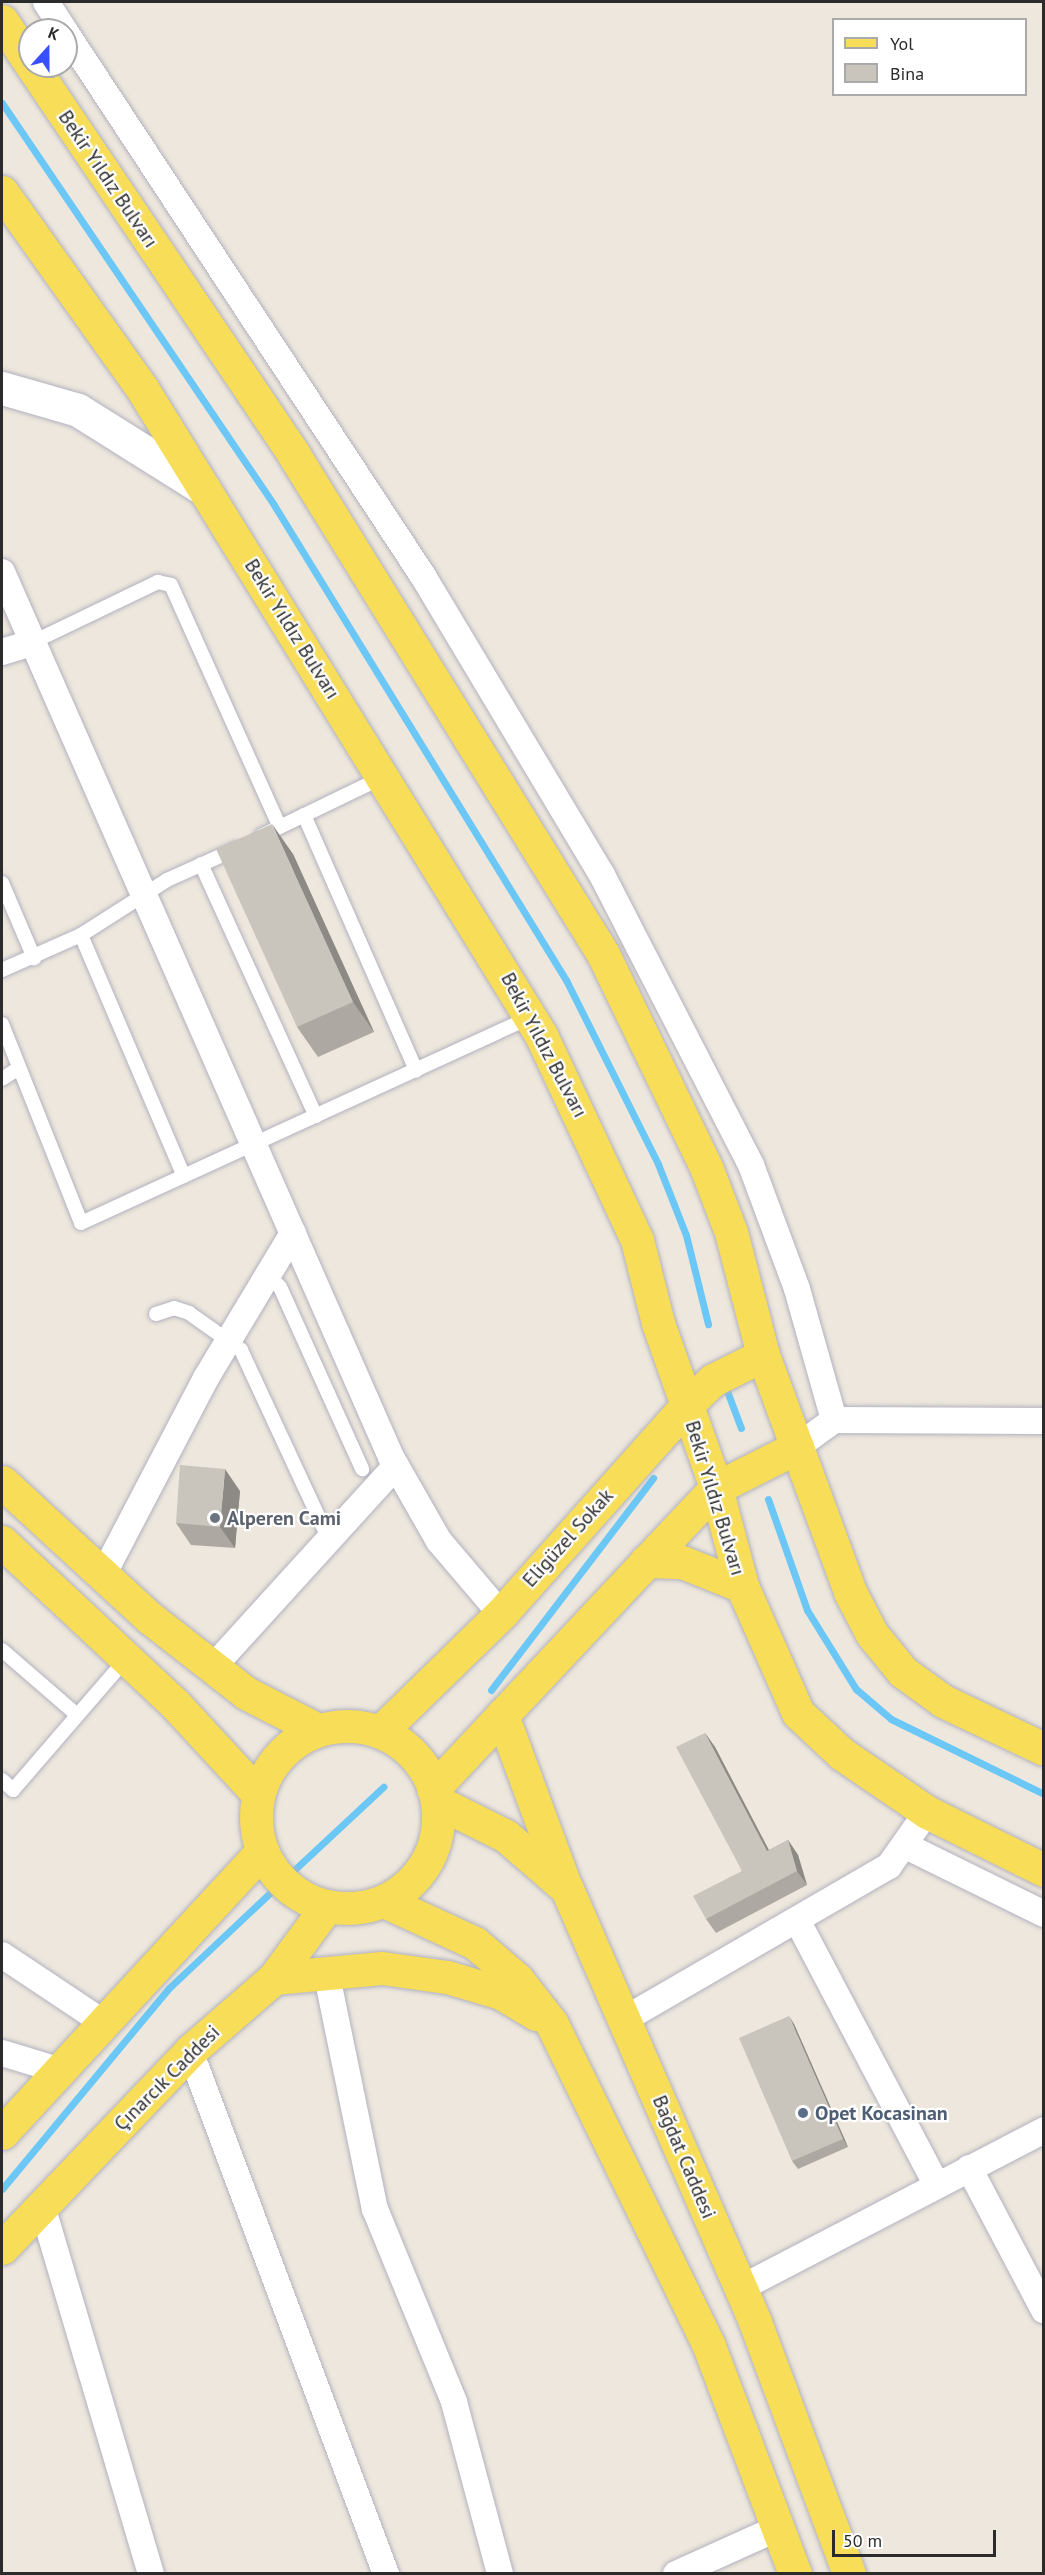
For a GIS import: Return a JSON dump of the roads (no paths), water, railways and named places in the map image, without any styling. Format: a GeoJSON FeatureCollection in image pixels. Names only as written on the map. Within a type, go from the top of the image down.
{"type":"FeatureCollection","features":[{"type":"Feature","properties":{"kind":"main road","name":"Bekir Yıldız Bulvarı"},"geometry":{"type":"LineString","coordinates":[[2,21],[18,45]]}},
{"type":"Feature","properties":{"kind":"main road","name":"Bekir Yıldız Bulvarı"},"geometry":{"type":"LineString","coordinates":[[40,78],[294,455],[598,944],[706,1167],[730,1232],[763,1355],[850,1592],[886,1654],[943,1701],[1044,1749]]}},
{"type":"Feature","properties":{"kind":"main road","name":"Bekir Yıldız Bulvarı"},"geometry":{"type":"LineString","coordinates":[[2,192],[143,390],[384,776],[531,1017],[637,1239],[657,1323],[716,1488],[742,1586],[798,1713],[842,1754],[927,1812],[1044,1870]]}},
{"type":"Feature","properties":{"kind":"main road","name":"Eligüzel Sokak"},"geometry":{"type":"LineString","coordinates":[[381,1731],[501,1614],[687,1405],[713,1380],[763,1355]]}},
{"type":"Feature","properties":{"kind":"main road"},"geometry":{"type":"LineString","coordinates":[[435,1796],[502,1715],[716,1488],[797,1447]]}},
{"type":"Feature","properties":{"kind":"main road"},"geometry":{"type":"LineString","coordinates":[[2,1482],[103,1575],[246,1693],[318,1730]]}},
{"type":"Feature","properties":{"kind":"main road"},"geometry":{"type":"LineString","coordinates":[[2,1542],[126,1659],[258,1794]]}},
{"type":"Feature","properties":{"kind":"main road"},"geometry":{"type":"LineString","coordinates":[[646,1562],[682,1562],[742,1586]]}},
{"type":"Feature","properties":{"kind":"main road"},"geometry":{"type":"LineString","coordinates":[[502,1715],[567,1889]]}},
{"type":"Feature","properties":{"kind":"main road"},"geometry":{"type":"LineString","coordinates":[[350,1725],[381,1731],[407,1748],[435,1796],[438,1833],[427,1863],[408,1885],[384,1901],[356,1908],[327,1906],[300,1895],[278,1876],[262,1851],[256,1823],[258,1794],[270,1768],[291,1744],[318,1730],[350,1725]]}},
{"type":"Feature","properties":{"kind":"main road","name":"Bağdat Caddesi"},"geometry":{"type":"LineString","coordinates":[[435,1796],[506,1836],[567,1889],[741,2288],[849,2574]]}},
{"type":"Feature","properties":{"kind":"main road"},"geometry":{"type":"LineString","coordinates":[[2,2133],[101,2021],[262,1851]]}},
{"type":"Feature","properties":{"kind":"main road"},"geometry":{"type":"LineString","coordinates":[[384,1901],[476,1943],[517,1979],[552,2024],[709,2346],[795,2574]]}},
{"type":"Feature","properties":{"kind":"main road","name":"Çınarcık Caddesi"},"geometry":{"type":"LineString","coordinates":[[2,2248],[190,2051],[274,1978],[327,1906]]}},
{"type":"Feature","properties":{"kind":"main road"},"geometry":{"type":"LineString","coordinates":[[274,1978],[326,1971],[382,1968],[447,1977],[501,1993],[552,2024]]}},
{"type":"Feature","properties":{"kind":"street"},"geometry":{"type":"LineString","coordinates":[[46,2],[56,18]]}},
{"type":"Feature","properties":{"kind":"street"},"geometry":{"type":"LineString","coordinates":[[78,51],[423,576],[602,875],[751,1165],[798,1289],[834,1420]]}},
{"type":"Feature","properties":{"kind":"street"},"geometry":{"type":"LineString","coordinates":[[2,388],[78,410],[204,489]]}},
{"type":"Feature","properties":{"kind":"street"},"geometry":{"type":"LineString","coordinates":[[2,572],[31,643],[396,1466],[439,1541],[501,1614]]}},
{"type":"Feature","properties":{"kind":"street"},"geometry":{"type":"LineString","coordinates":[[2,652],[31,643]]}},
{"type":"Feature","properties":{"kind":"street"},"geometry":{"type":"LineString","coordinates":[[103,1575],[228,1340],[293,1233]]}},
{"type":"Feature","properties":{"kind":"street"},"geometry":{"type":"LineString","coordinates":[[797,1447],[834,1420],[1044,1421]]}},
{"type":"Feature","properties":{"kind":"street"},"geometry":{"type":"LineString","coordinates":[[213,1666],[328,1537],[396,1466]]}},
{"type":"Feature","properties":{"kind":"street"},"geometry":{"type":"LineString","coordinates":[[625,2019],[889,1866],[906,1846],[927,1812]]}},
{"type":"Feature","properties":{"kind":"street"},"geometry":{"type":"LineString","coordinates":[[906,1846],[1044,1914]]}},
{"type":"Feature","properties":{"kind":"street"},"geometry":{"type":"LineString","coordinates":[[797,1920],[937,2185]]}},
{"type":"Feature","properties":{"kind":"street"},"geometry":{"type":"LineString","coordinates":[[2,1955],[101,2021]]}},
{"type":"Feature","properties":{"kind":"street"},"geometry":{"type":"LineString","coordinates":[[326,1971],[375,2209],[454,2402],[500,2574]]}},
{"type":"Feature","properties":{"kind":"street"},"geometry":{"type":"LineString","coordinates":[[190,2051],[386,2574]]}},
{"type":"Feature","properties":{"kind":"street"},"geometry":{"type":"LineString","coordinates":[[2,2052],[58,2070]]}},
{"type":"Feature","properties":{"kind":"street"},"geometry":{"type":"LineString","coordinates":[[741,2288],[1044,2130]]}},
{"type":"Feature","properties":{"kind":"street"},"geometry":{"type":"LineString","coordinates":[[969,2168],[1036,2277],[1044,2310]]}},
{"type":"Feature","properties":{"kind":"street"},"geometry":{"type":"LineString","coordinates":[[42,2206],[151,2574]]}},
{"type":"Feature","properties":{"kind":"street"},"geometry":{"type":"LineString","coordinates":[[672,2573],[778,2528]]}},
{"type":"Feature","properties":{"kind":"lane"},"geometry":{"type":"LineString","coordinates":[[31,643],[158,582],[171,585],[280,827]]}},
{"type":"Feature","properties":{"kind":"lane"},"geometry":{"type":"LineString","coordinates":[[2,970],[34,958],[81,935],[143,894],[384,776]]}},
{"type":"Feature","properties":{"kind":"lane"},"geometry":{"type":"LineString","coordinates":[[304,815],[416,1070]]}},
{"type":"Feature","properties":{"kind":"lane"},"geometry":{"type":"LineString","coordinates":[[201,864],[316,1116]]}},
{"type":"Feature","properties":{"kind":"lane"},"geometry":{"type":"LineString","coordinates":[[2,883],[34,958]]}},
{"type":"Feature","properties":{"kind":"lane"},"geometry":{"type":"LineString","coordinates":[[81,935],[184,1176]]}},
{"type":"Feature","properties":{"kind":"lane"},"geometry":{"type":"LineString","coordinates":[[2,1024],[81,1223],[531,1017]]}},
{"type":"Feature","properties":{"kind":"lane"},"geometry":{"type":"LineString","coordinates":[[2,1080],[19,1068]]}},
{"type":"Feature","properties":{"kind":"lane"},"geometry":{"type":"LineString","coordinates":[[267,1274],[280,1287],[362,1469]]}},
{"type":"Feature","properties":{"kind":"lane"},"geometry":{"type":"LineString","coordinates":[[156,1314],[182,1311],[241,1350],[328,1537]]}},
{"type":"Feature","properties":{"kind":"lane"},"geometry":{"type":"LineString","coordinates":[[2,1650],[77,1715]]}},
{"type":"Feature","properties":{"kind":"lane"},"geometry":{"type":"LineString","coordinates":[[2,1780],[13,1790],[126,1659]]}},
{"type":"Feature","properties":{"kind":"waterway"},"geometry":{"type":"LineString","coordinates":[[2,103],[274,505],[566,980],[658,1164],[686,1235],[708,1324]]}},
{"type":"Feature","properties":{"kind":"waterway"},"geometry":{"type":"LineString","coordinates":[[724,1383],[741,1428]]}},
{"type":"Feature","properties":{"kind":"waterway"},"geometry":{"type":"LineString","coordinates":[[491,1690],[653,1478]]}},
{"type":"Feature","properties":{"kind":"waterway"},"geometry":{"type":"LineString","coordinates":[[768,1499],[807,1610],[856,1689],[891,1719],[1044,1794]]}},
{"type":"Feature","properties":{"kind":"waterway"},"geometry":{"type":"LineString","coordinates":[[292,1872],[383,1787]]}},
{"type":"Feature","properties":{"kind":"waterway"},"geometry":{"type":"LineString","coordinates":[[2,2189],[169,1988],[273,1890]]}},
{"type":"Feature","properties":{"kind":"place","name":"Alperen Cami"},"geometry":{"type":"Point","coordinates":[215,1518]}},
{"type":"Feature","properties":{"kind":"place","name":"Opet Kocasinan"},"geometry":{"type":"Point","coordinates":[803,2113]}}]}
